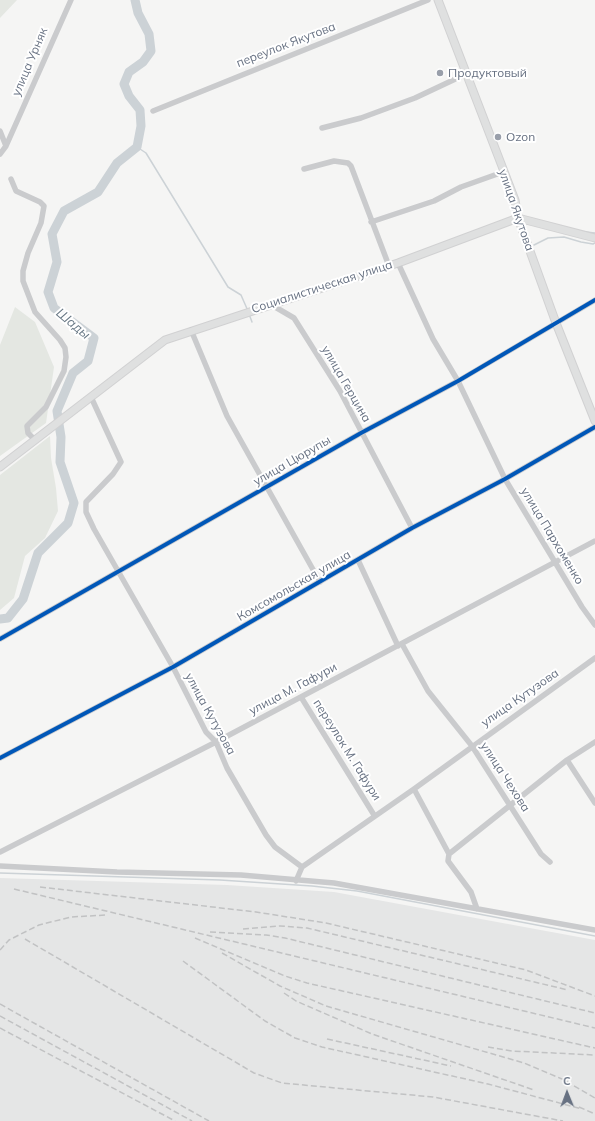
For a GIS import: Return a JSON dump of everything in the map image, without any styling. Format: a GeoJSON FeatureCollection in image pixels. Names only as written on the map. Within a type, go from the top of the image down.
{"type":"FeatureCollection","features":[{"type":"Feature","properties":{"kind":"street","name":"улица Урняк"},"geometry":{"type":"LineString","coordinates":[[0,154],[6,146],[70,0]]}},
{"type":"Feature","properties":{"kind":"street","name":"переулок Якутова"},"geometry":{"type":"LineString","coordinates":[[153,111],[428,0]]}},
{"type":"Feature","properties":{"kind":"street","name":"улица Якутова"},"geometry":{"type":"LineString","coordinates":[[438,0],[515,200],[518,218],[556,323],[595,421]]}},
{"type":"Feature","properties":{"kind":"street"},"geometry":{"type":"LineString","coordinates":[[322,128],[361,118],[415,98],[466,74]]}},
{"type":"Feature","properties":{"kind":"street"},"geometry":{"type":"LineString","coordinates":[[0,131],[6,146]]}},
{"type":"Feature","properties":{"kind":"street"},"geometry":{"type":"LineString","coordinates":[[304,169],[334,161],[348,163],[351,166],[389,266]]}},
{"type":"Feature","properties":{"kind":"street"},"geometry":{"type":"LineString","coordinates":[[371,222],[434,201],[461,187],[503,172]]}},
{"type":"Feature","properties":{"kind":"street"},"geometry":{"type":"LineString","coordinates":[[11,179],[16,191],[40,202],[44,206],[41,223],[22,271],[23,281],[35,312],[60,340],[65,348],[66,357],[64,370],[46,407],[27,426],[28,433],[35,440]]}},
{"type":"Feature","properties":{"kind":"street"},"geometry":{"type":"LineString","coordinates":[[518,218],[595,238]]}},
{"type":"Feature","properties":{"kind":"street","name":"Социалистическая улица"},"geometry":{"type":"LineString","coordinates":[[0,467],[165,340],[251,310],[398,263],[518,218]]}},
{"type":"Feature","properties":{"kind":"street","name":"улица Пархоменко"},"geometry":{"type":"LineString","coordinates":[[398,263],[433,339],[458,381],[504,479],[595,625]]}},
{"type":"Feature","properties":{"kind":"street","name":"улица Цюрупы"},"geometry":{"type":"LineString","coordinates":[[0,639],[361,433],[458,381],[595,300]]}},
{"type":"Feature","properties":{"kind":"street","name":"улица Герцина"},"geometry":{"type":"LineString","coordinates":[[270,304],[294,318],[340,390],[361,433],[412,528]]}},
{"type":"Feature","properties":{"kind":"street"},"geometry":{"type":"LineString","coordinates":[[191,330],[227,416],[268,486],[320,582]]}},
{"type":"Feature","properties":{"kind":"street","name":"улица Кутузова"},"geometry":{"type":"LineString","coordinates":[[91,396],[121,462],[113,474],[86,502],[86,512],[118,572],[173,667],[206,732],[216,742],[227,768],[266,835],[275,847],[302,867],[374,815],[414,789],[595,658]]}},
{"type":"Feature","properties":{"kind":"street","name":"Комсомольская улица"},"geometry":{"type":"LineString","coordinates":[[0,758],[173,667],[412,528],[504,479],[595,427]]}},
{"type":"Feature","properties":{"kind":"street","name":"улица М. Гафури"},"geometry":{"type":"LineString","coordinates":[[0,852],[216,742],[595,542]]}},
{"type":"Feature","properties":{"kind":"street","name":"улица Чехова"},"geometry":{"type":"LineString","coordinates":[[358,560],[400,645],[428,691],[472,746],[541,854],[550,862]]}},
{"type":"Feature","properties":{"kind":"street","name":"переулок М. Гафури"},"geometry":{"type":"LineString","coordinates":[[301,697],[374,815]]}},
{"type":"Feature","properties":{"kind":"street"},"geometry":{"type":"LineString","coordinates":[[449,854],[567,760],[595,742]]}},
{"type":"Feature","properties":{"kind":"street"},"geometry":{"type":"LineString","coordinates":[[567,760],[595,803]]}},
{"type":"Feature","properties":{"kind":"street"},"geometry":{"type":"LineString","coordinates":[[414,789],[449,854],[448,861],[470,892],[477,909]]}},
{"type":"Feature","properties":{"kind":"street"},"geometry":{"type":"LineString","coordinates":[[0,866],[117,872],[242,875],[354,885],[595,930]]}},
{"type":"Feature","properties":{"kind":"street"},"geometry":{"type":"LineString","coordinates":[[296,881],[302,867]]}},
{"type":"Feature","properties":{"kind":"shaded area"},"geometry":{"type":"Polygon","coordinates":[[[0,0],[17,0],[0,18],[0,0]]]}},
{"type":"Feature","properties":{"kind":"shaded area"},"geometry":{"type":"Polygon","coordinates":[[[15,307],[35,322],[54,367],[46,423],[0,456],[0,345],[15,307]]]}},
{"type":"Feature","properties":{"kind":"shaded area"},"geometry":{"type":"Polygon","coordinates":[[[50,436],[51,458],[58,511],[45,538],[25,556],[14,598],[0,610],[0,475],[50,436]]]}},
{"type":"Feature","properties":{"kind":"shaded area"},"geometry":{"type":"Polygon","coordinates":[[[0,878],[227,885],[334,892],[595,940],[595,1121],[0,1121],[0,878]]]}},
{"type":"Feature","properties":{"kind":"waterway","name":"Шады"},"geometry":{"type":"LineString","coordinates":[[0,619],[8,618],[23,599],[38,553],[68,523],[74,503],[60,462],[61,437],[57,411],[73,373],[88,361],[94,338],[54,308],[48,292],[57,262],[52,234],[64,211],[98,192],[117,163],[137,147],[141,126],[140,110],[129,96],[124,84],[129,72],[143,62],[151,51],[149,34],[138,13],[135,0]]}},
{"type":"Feature","properties":{"kind":"waterway"},"geometry":{"type":"LineString","coordinates":[[137,147],[146,153],[228,287],[241,295],[248,311]]}},
{"type":"Feature","properties":{"kind":"waterway"},"geometry":{"type":"LineString","coordinates":[[586,232],[595,233]]}},
{"type":"Feature","properties":{"kind":"waterway"},"geometry":{"type":"LineString","coordinates":[[534,245],[548,238],[564,237],[581,242],[595,243]]}},
{"type":"Feature","properties":{"kind":"waterway"},"geometry":{"type":"LineString","coordinates":[[249,314],[252,322]]}},
{"type":"Feature","properties":{"kind":"waterway"},"geometry":{"type":"LineString","coordinates":[[0,873],[220,880],[312,886],[357,891],[595,936]]}},
{"type":"Feature","properties":{"kind":"railway"},"geometry":{"type":"LineString","coordinates":[[40,887],[256,912],[326,923],[526,970],[595,996]]}},
{"type":"Feature","properties":{"kind":"railway"},"geometry":{"type":"LineString","coordinates":[[14,889],[595,1028]]}},
{"type":"Feature","properties":{"kind":"railway"},"geometry":{"type":"LineString","coordinates":[[0,950],[9,940],[39,925],[71,917],[107,915]]}},
{"type":"Feature","properties":{"kind":"railway"},"geometry":{"type":"LineString","coordinates":[[243,929],[280,926],[307,928],[568,990]]}},
{"type":"Feature","properties":{"kind":"railway"},"geometry":{"type":"LineString","coordinates":[[210,932],[266,935],[285,938],[595,1013]]}},
{"type":"Feature","properties":{"kind":"railway"},"geometry":{"type":"LineString","coordinates":[[195,938],[285,976],[307,983],[595,1048]]}},
{"type":"Feature","properties":{"kind":"railway"},"geometry":{"type":"LineString","coordinates":[[25,939],[254,1073],[282,1083],[433,1097],[563,1121]]}},
{"type":"Feature","properties":{"kind":"railway"},"geometry":{"type":"LineString","coordinates":[[222,953],[280,986],[326,1006],[524,1063],[562,1079],[595,1098]]}},
{"type":"Feature","properties":{"kind":"railway"},"geometry":{"type":"LineString","coordinates":[[183,961],[265,1021],[295,1038],[322,1047],[488,1084],[582,1109]]}},
{"type":"Feature","properties":{"kind":"railway"},"geometry":{"type":"LineString","coordinates":[[284,993],[296,1001],[372,1034],[534,1090]]}},
{"type":"Feature","properties":{"kind":"railway"},"geometry":{"type":"LineString","coordinates":[[0,1004],[209,1121]]}},
{"type":"Feature","properties":{"kind":"railway"},"geometry":{"type":"LineString","coordinates":[[0,1016],[192,1121]]}},
{"type":"Feature","properties":{"kind":"railway"},"geometry":{"type":"LineString","coordinates":[[0,1028],[175,1121]]}},
{"type":"Feature","properties":{"kind":"railway"},"geometry":{"type":"LineString","coordinates":[[327,1039],[451,1066]]}},
{"type":"Feature","properties":{"kind":"railway"},"geometry":{"type":"LineString","coordinates":[[488,1047],[512,1051],[595,1055]]}},
{"type":"Feature","properties":{"kind":"railway"},"geometry":{"type":"LineString","coordinates":[[579,1107],[595,1114]]}},
{"type":"Feature","properties":{"kind":"cycle path"},"geometry":{"type":"LineString","coordinates":[[0,639],[361,433],[458,381],[595,300]]}},
{"type":"Feature","properties":{"kind":"cycle path"},"geometry":{"type":"LineString","coordinates":[[0,758],[173,667],[412,528],[505,479],[595,427]]}},
{"type":"Feature","properties":{"kind":"place","name":"Продуктовый"},"geometry":{"type":"Point","coordinates":[440,73]}},
{"type":"Feature","properties":{"kind":"place","name":"Ozon"},"geometry":{"type":"Point","coordinates":[498,137]}}]}
